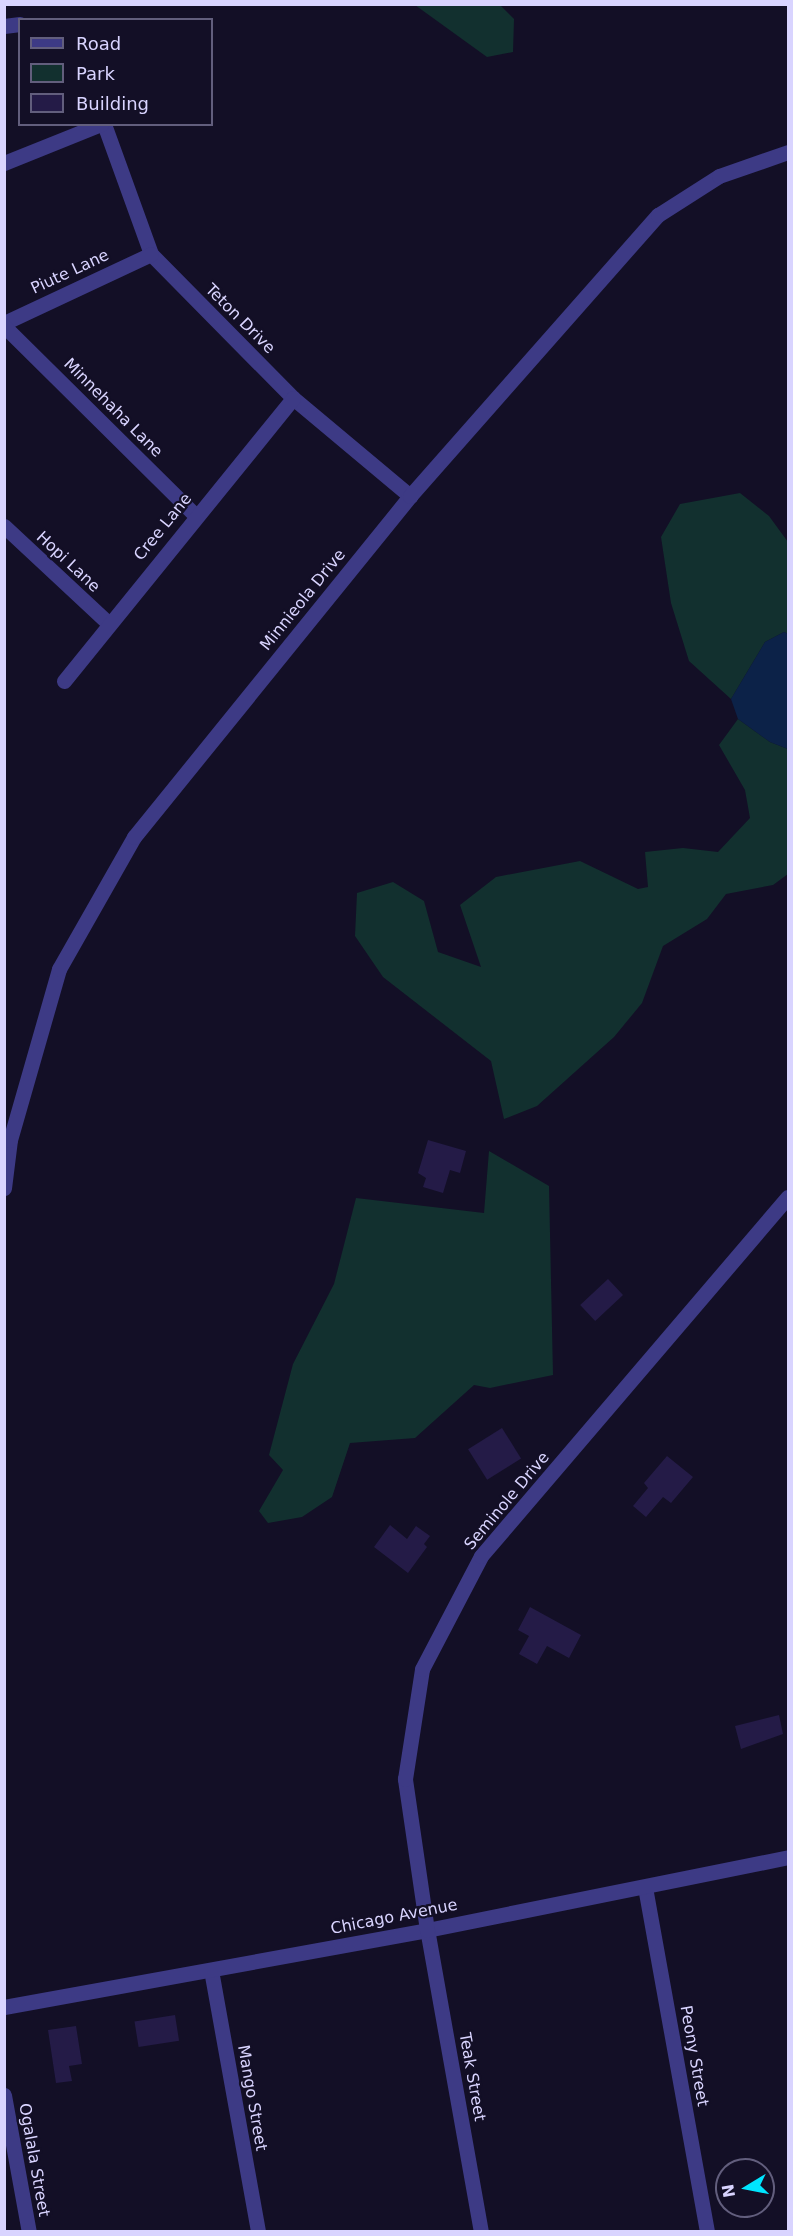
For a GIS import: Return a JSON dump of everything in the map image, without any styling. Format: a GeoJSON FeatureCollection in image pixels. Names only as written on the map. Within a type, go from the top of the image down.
{"type":"FeatureCollection","features":[{"type":"Feature","properties":{"kind":"street"},"geometry":{"type":"LineString","coordinates":[[4,163],[98,126]]}},
{"type":"Feature","properties":{"kind":"street","name":"Teton Drive"},"geometry":{"type":"LineString","coordinates":[[104,126],[151,254],[294,398],[410,496]]}},
{"type":"Feature","properties":{"kind":"street","name":"Minnieola Drive"},"geometry":{"type":"LineString","coordinates":[[4,1188],[10,1140],[59,969],[134,837],[410,496],[658,215],[719,176],[789,152]]}},
{"type":"Feature","properties":{"kind":"street","name":"Piute Lane"},"geometry":{"type":"LineString","coordinates":[[4,324],[151,254]]}},
{"type":"Feature","properties":{"kind":"street","name":"Minnehaha Lane"},"geometry":{"type":"LineString","coordinates":[[4,324],[195,516]]}},
{"type":"Feature","properties":{"kind":"street","name":"Cree Lane"},"geometry":{"type":"LineString","coordinates":[[64,681],[108,623],[294,398]]}},
{"type":"Feature","properties":{"kind":"street","name":"Hopi Lane"},"geometry":{"type":"LineString","coordinates":[[4,526],[108,623]]}},
{"type":"Feature","properties":{"kind":"street","name":"Seminole Drive"},"geometry":{"type":"LineString","coordinates":[[426,1930],[405,1779],[423,1669],[481,1556],[789,1197]]}},
{"type":"Feature","properties":{"kind":"street","name":"Chicago Avenue"},"geometry":{"type":"LineString","coordinates":[[4,2007],[426,1930],[789,1857]]}},
{"type":"Feature","properties":{"kind":"street","name":"Peony Street"},"geometry":{"type":"LineString","coordinates":[[645,1887],[707,2232]]}},
{"type":"Feature","properties":{"kind":"street","name":"Teak Street"},"geometry":{"type":"LineString","coordinates":[[426,1930],[481,2232]]}},
{"type":"Feature","properties":{"kind":"street","name":"Mango Street"},"geometry":{"type":"LineString","coordinates":[[211,1970],[258,2232]]}},
{"type":"Feature","properties":{"kind":"street","name":"Ogalala Street"},"geometry":{"type":"LineString","coordinates":[[4,2095],[11,2168],[29,2232]]}},
{"type":"Feature","properties":{"kind":"green space"},"geometry":{"type":"Polygon","coordinates":[[[415,5],[500,5],[514,19],[513,52],[487,57],[415,5]]]}},
{"type":"Feature","properties":{"kind":"green space"},"geometry":{"type":"Polygon","coordinates":[[[740,493],[769,516],[788,542],[788,634],[784,632],[765,642],[731,699],[689,661],[671,603],[661,537],[680,504],[740,493]]]}},
{"type":"Feature","properties":{"kind":"green space"},"geometry":{"type":"Polygon","coordinates":[[[738,719],[770,742],[788,749],[788,874],[773,885],[726,894],[707,919],[663,946],[642,1003],[614,1037],[537,1106],[504,1119],[491,1061],[383,977],[355,936],[357,893],[393,882],[424,901],[438,952],[481,967],[460,905],[496,877],[580,861],[638,889],[648,887],[645,852],[683,848],[718,852],[750,818],[745,790],[719,745],[738,719]]]}},
{"type":"Feature","properties":{"kind":"green space"},"geometry":{"type":"Polygon","coordinates":[[[489,1151],[549,1186],[553,1375],[490,1388],[474,1385],[415,1438],[350,1443],[332,1497],[302,1517],[268,1523],[259,1511],[283,1470],[269,1455],[293,1364],[334,1284],[356,1198],[484,1213],[489,1151]]]}},
{"type":"Feature","properties":{"kind":"water"},"geometry":{"type":"Polygon","coordinates":[[[784,632],[788,634],[788,749],[770,742],[738,719],[731,699],[765,642],[784,632]]]}},
{"type":"Feature","properties":{"kind":"building"},"geometry":{"type":"Polygon","coordinates":[[[428,1140],[466,1151],[460,1173],[450,1170],[443,1193],[423,1187],[426,1178],[418,1173],[428,1140]]]}},
{"type":"Feature","properties":{"kind":"building"},"geometry":{"type":"Polygon","coordinates":[[[608,1279],[623,1295],[595,1321],[580,1305],[608,1279]]]}},
{"type":"Feature","properties":{"kind":"building"},"geometry":{"type":"Polygon","coordinates":[[[502,1428],[521,1459],[487,1480],[468,1449],[502,1428]]]}},
{"type":"Feature","properties":{"kind":"building"},"geometry":{"type":"Polygon","coordinates":[[[667,1456],[693,1477],[671,1503],[663,1497],[646,1517],[633,1506],[648,1488],[644,1483],[667,1456]]]}},
{"type":"Feature","properties":{"kind":"building"},"geometry":{"type":"Polygon","coordinates":[[[390,1525],[407,1539],[416,1526],[430,1536],[424,1544],[427,1547],[408,1573],[374,1547],[390,1525]]]}},
{"type":"Feature","properties":{"kind":"building"},"geometry":{"type":"Polygon","coordinates":[[[530,1607],[581,1635],[569,1658],[547,1646],[537,1664],[519,1654],[529,1636],[518,1630],[530,1607]]]}},
{"type":"Feature","properties":{"kind":"building"},"geometry":{"type":"Polygon","coordinates":[[[779,1715],[783,1734],[741,1749],[735,1726],[779,1715]]]}},
{"type":"Feature","properties":{"kind":"building"},"geometry":{"type":"Polygon","coordinates":[[[175,2015],[179,2041],[139,2047],[135,2021],[175,2015]]]}},
{"type":"Feature","properties":{"kind":"building"},"geometry":{"type":"Polygon","coordinates":[[[76,2026],[82,2064],[69,2066],[72,2081],[56,2083],[48,2030],[76,2026]]]}}]}
